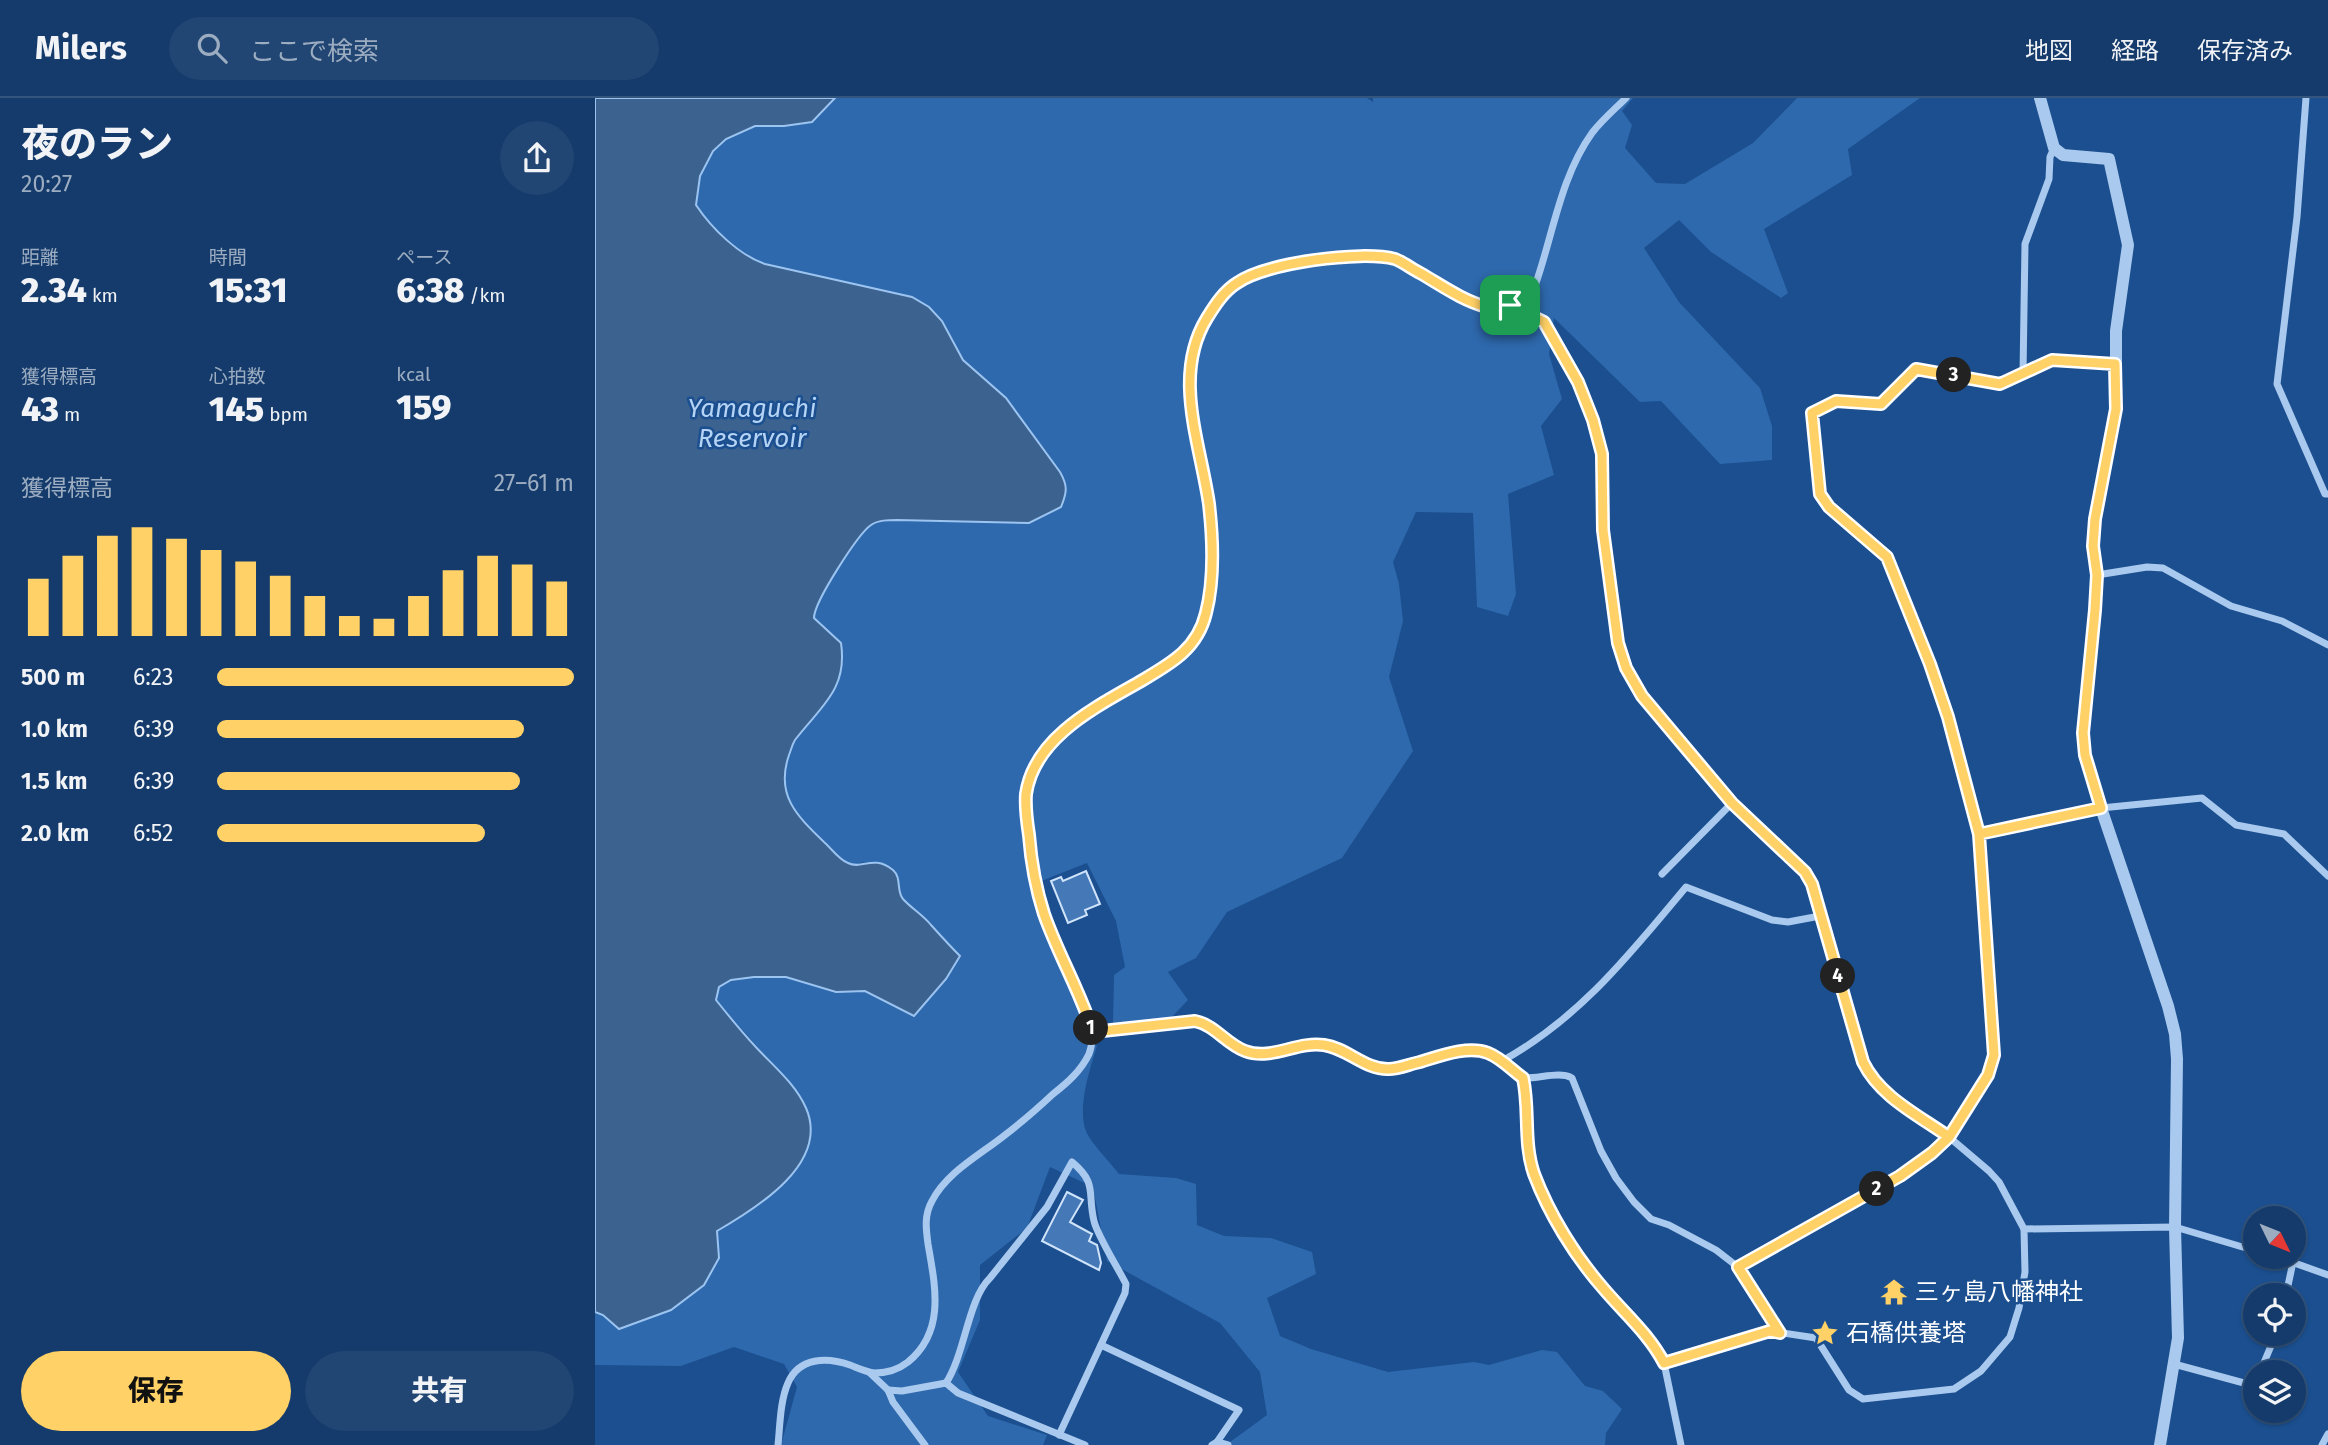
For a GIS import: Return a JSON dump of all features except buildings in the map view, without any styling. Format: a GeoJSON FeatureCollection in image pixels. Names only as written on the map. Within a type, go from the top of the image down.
{"type":"FeatureCollection","features":[{"type":"Feature","properties":{"kind":"street"},"geometry":{"type":"LineString","coordinates":[[870,1373],[888,1372],[906,1364],[929,1336],[936,1300],[925,1222],[929,1205],[939,1189],[957,1171],[1008,1133],[1079,1071],[1090,1051],[1093,1032],[1042,906],[1031,854],[1026,799],[1030,775],[1060,733],[1136,684],[1165,669],[1187,651],[1201,632],[1209,598],[1213,538],[1189,373],[1192,348],[1201,328],[1221,297],[1237,282],[1259,272],[1333,258],[1367,255],[1397,260],[1457,295],[1489,307],[1510,305],[1527,294],[1535,283],[1567,180],[1584,147],[1593,131],[1626,98]]}},
{"type":"Feature","properties":{"kind":"street"},"geometry":{"type":"LineString","coordinates":[[2041,98],[2054,148],[2063,155],[2109,159],[2128,245],[2116,331],[2116,409],[2095,519],[2093,546],[2097,575],[2083,733],[2085,755],[2101,808],[2175,1034],[2178,1338],[2159,1445]]}},
{"type":"Feature","properties":{"kind":"street"},"geometry":{"type":"LineString","coordinates":[[2306,98],[2297,217],[2277,384],[2325,494],[2328,494]]}},
{"type":"Feature","properties":{"kind":"street"},"geometry":{"type":"LineString","coordinates":[[2023,374],[2025,244],[2049,179],[2050,157],[2054,148]]}},
{"type":"Feature","properties":{"kind":"street"},"geometry":{"type":"LineString","coordinates":[[1510,305],[1544,322],[1578,382],[1593,420],[1602,454],[1603,530],[1618,643],[1626,668],[1649,705],[1732,803],[1805,872],[1812,884],[1863,1062],[1869,1074],[1887,1094],[1949,1137],[1989,1171],[1999,1182],[2024,1229],[2025,1272],[2019,1308],[2010,1337],[1981,1371],[1954,1389],[1863,1399],[1849,1390],[1816,1338],[1770,1331],[1664,1363]]}},
{"type":"Feature","properties":{"kind":"street"},"geometry":{"type":"LineString","coordinates":[[1738,1267],[1900,1176],[1932,1153],[1949,1137],[1988,1075],[1994,1055],[1979,834],[1943,704],[1887,557],[1829,507],[1820,494],[1812,413],[1836,401],[1881,404],[1916,369],[2000,384],[2052,360],[2115,364]]}},
{"type":"Feature","properties":{"kind":"street"},"geometry":{"type":"LineString","coordinates":[[2097,575],[2147,567],[2163,568],[2231,606],[2282,621],[2328,645]]}},
{"type":"Feature","properties":{"kind":"street"},"geometry":{"type":"LineString","coordinates":[[1979,834],[2101,808],[2202,798],[2236,824],[2284,834],[2328,876]]}},
{"type":"Feature","properties":{"kind":"street"},"geometry":{"type":"LineString","coordinates":[[1662,874],[1732,803]]}},
{"type":"Feature","properties":{"kind":"street"},"geometry":{"type":"LineString","coordinates":[[1502,1061],[1519,1052],[1584,1003],[1617,970],[1686,887],[1772,920],[1787,922],[1820,916]]}},
{"type":"Feature","properties":{"kind":"street"},"geometry":{"type":"LineString","coordinates":[[1093,1032],[1195,1021],[1205,1023],[1240,1049],[1251,1053],[1267,1054],[1312,1044],[1326,1045],[1377,1068],[1390,1070],[1458,1051],[1486,1052],[1523,1078],[1539,1079],[1559,1074],[1572,1078],[1601,1151],[1634,1202],[1651,1219],[1669,1225],[1716,1250],[1738,1267],[1780,1333]]}},
{"type":"Feature","properties":{"kind":"street"},"geometry":{"type":"LineString","coordinates":[[1523,1078],[1527,1151],[1534,1174],[1548,1205],[1593,1276],[1644,1333],[1664,1363],[1681,1445]]}},
{"type":"Feature","properties":{"kind":"street"},"geometry":{"type":"LineString","coordinates":[[888,1390],[902,1391],[946,1383],[954,1371],[981,1287],[1047,1207],[1072,1162],[1086,1174],[1091,1189],[1094,1222],[1126,1284],[1125,1293],[1059,1435]]}},
{"type":"Feature","properties":{"kind":"street"},"geometry":{"type":"LineString","coordinates":[[2024,1229],[2175,1227],[2243,1247]]}},
{"type":"Feature","properties":{"kind":"street"},"geometry":{"type":"LineString","coordinates":[[2307,1267],[2328,1275]]}},
{"type":"Feature","properties":{"kind":"street"},"geometry":{"type":"LineString","coordinates":[[1101,1345],[1239,1410],[1215,1444]]}},
{"type":"Feature","properties":{"kind":"street"},"geometry":{"type":"LineString","coordinates":[[778,1445],[786,1385],[795,1371],[806,1363],[819,1359],[838,1361],[870,1373],[888,1390],[893,1402],[925,1445]]}},
{"type":"Feature","properties":{"kind":"street"},"geometry":{"type":"LineString","coordinates":[[2174,1364],[2243,1383]]}},
{"type":"Feature","properties":{"kind":"street"},"geometry":{"type":"LineString","coordinates":[[946,1383],[958,1393],[1085,1445]]}},
{"type":"Feature","properties":{"kind":"street"},"geometry":{"type":"LineString","coordinates":[[2322,1445],[2328,1434]]}},
{"type":"Feature","properties":{"kind":"street"},"geometry":{"type":"LineString","coordinates":[[1215,1444],[1228,1445]]}},
{"type":"Feature","properties":{"kind":"shaded area"},"geometry":{"type":"Polygon","coordinates":[[[835,98],[1367,98],[1373,102],[1373,98],[1633,98],[1622,111],[1632,125],[1625,148],[1656,183],[1685,184],[1753,143],[1797,98],[1920,98],[1848,149],[1852,175],[1764,229],[1788,293],[1781,298],[1711,252],[1679,220],[1644,248],[1679,302],[1760,388],[1772,426],[1772,460],[1720,464],[1661,401],[1640,402],[1554,318],[1549,354],[1562,399],[1541,426],[1554,475],[1508,494],[1516,594],[1508,616],[1477,607],[1473,513],[1416,512],[1393,562],[1399,584],[1403,621],[1389,677],[1413,751],[1342,858],[1227,912],[1196,958],[1168,972],[1188,1000],[1169,1020],[1113,1023],[1114,975],[1125,967],[1116,921],[1087,863],[1041,881],[1083,1013],[1082,1035],[1097,1046],[1084,1100],[1084,1122],[1088,1135],[1119,1174],[1176,1178],[1196,1184],[1197,1225],[1224,1236],[1271,1238],[1312,1252],[1316,1274],[1267,1298],[1280,1336],[1311,1349],[1388,1372],[1474,1362],[1489,1365],[1542,1350],[1557,1352],[1585,1386],[1603,1391],[1622,1409],[1606,1433],[1605,1445],[1226,1445],[1267,1415],[1260,1372],[1220,1323],[1107,1261],[1093,1187],[1050,1167],[1027,1228],[980,1265],[980,1320],[958,1372],[988,1416],[1047,1435],[1043,1445],[781,1445],[797,1387],[784,1364],[734,1347],[681,1366],[595,1365],[595,1312],[603,1315],[719,1258],[717,1231],[737,1219],[793,1087],[716,1000],[719,987],[731,980],[786,977],[836,992],[865,991],[883,999],[935,930],[904,901],[894,871],[874,863],[851,865],[843,861],[803,821],[787,791],[786,767],[790,752],[825,704],[840,675],[843,656],[813,617],[821,597],[848,553],[873,524],[885,520],[915,521],[939,516],[1066,483],[1006,398],[963,360],[953,339],[929,307],[912,297],[755,260],[727,240],[696,205],[700,176],[713,151],[726,139],[755,126],[812,122],[835,98]]]}},
{"type":"Feature","properties":{"kind":"water","name":"Yamaguchi Reservoir"},"geometry":{"type":"Polygon","coordinates":[[[595,98],[835,98],[812,122],[755,126],[726,139],[713,151],[700,176],[696,205],[727,240],[755,260],[912,297],[929,307],[942,321],[963,360],[1006,398],[1060,472],[1066,489],[1061,507],[1029,523],[897,520],[874,523],[847,554],[821,598],[814,618],[841,643],[840,673],[830,697],[793,744],[785,769],[785,782],[791,804],[805,823],[841,859],[853,865],[879,863],[893,870],[903,899],[928,921],[960,956],[946,979],[914,1016],[865,991],[836,992],[786,977],[731,980],[719,987],[716,1000],[801,1099],[811,1128],[808,1147],[799,1165],[785,1182],[751,1210],[717,1231],[719,1258],[704,1285],[671,1310],[619,1329],[603,1315],[595,1312],[595,98]]]}},
{"type":"Feature","properties":{"kind":"place","name":"三ヶ島八幡神社"},"geometry":{"type":"Point","coordinates":[1894,1292]}},
{"type":"Feature","properties":{"kind":"place","name":"石橋供養塔"},"geometry":{"type":"Point","coordinates":[1825,1333]}},
{"type":"Feature","properties":{"kind":"route"},"geometry":{"type":"LineString","coordinates":[[1510,305],[1489,307],[1457,295],[1397,260],[1367,255],[1333,258],[1259,272],[1237,282],[1221,297],[1192,348],[1189,373],[1213,538],[1212,574],[1201,632],[1187,651],[1165,669],[1136,684],[1060,733],[1041,756],[1030,775],[1026,799],[1031,854],[1045,915],[1093,1032],[1195,1021],[1205,1023],[1240,1049],[1251,1053],[1267,1054],[1312,1044],[1326,1045],[1377,1068],[1390,1070],[1458,1051],[1486,1052],[1502,1061],[1523,1078],[1527,1151],[1548,1205],[1593,1276],[1644,1333],[1664,1363],[1770,1331],[1780,1333],[1738,1267],[1900,1176],[1932,1153],[1949,1137],[1988,1075],[1994,1055],[1979,834],[2101,808],[2085,755],[2083,733],[2097,575],[2093,546],[2095,519],[2116,409],[2115,364],[2052,360],[2000,384],[1916,369],[1881,404],[1836,401],[1812,413],[1820,494],[1829,507],[1887,557],[1948,717],[1979,834],[1990,982],[1994,1055],[1988,1075],[1949,1137],[1887,1094],[1876,1085],[1869,1074],[1863,1062],[1812,884],[1805,872],[1732,803],[1669,731],[1642,696],[1626,668],[1618,643],[1603,530],[1602,454],[1593,420],[1578,382],[1544,322],[1510,305]]}}]}
